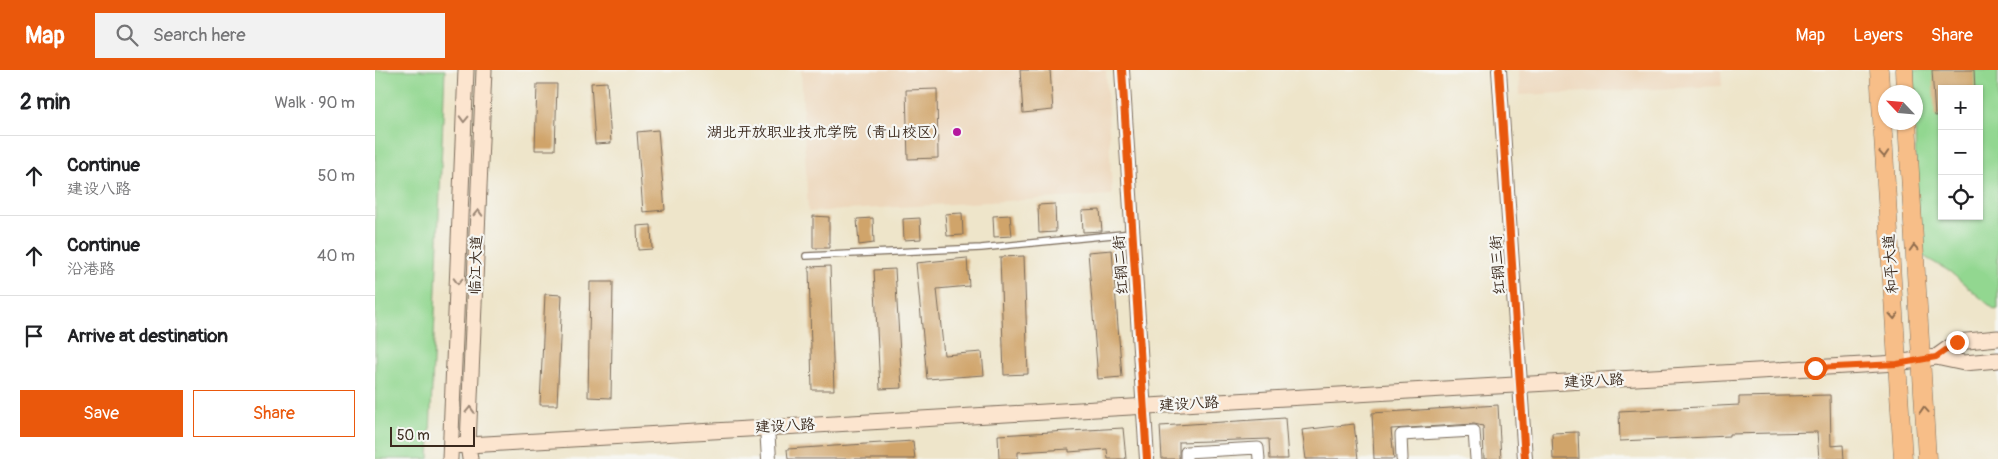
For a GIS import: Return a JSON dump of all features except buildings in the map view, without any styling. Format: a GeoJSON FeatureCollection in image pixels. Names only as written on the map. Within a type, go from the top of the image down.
{"type":"FeatureCollection","features":[{"type":"Feature","properties":{"kind":"main road","name":"临江大道"},"geometry":{"type":"LineString","coordinates":[[451,452],[466,70]]}},
{"type":"Feature","properties":{"kind":"main road","name":"临江大道"},"geometry":{"type":"LineString","coordinates":[[469,452],[484,70]]}},
{"type":"Feature","properties":{"kind":"main road","name":"和平大道"},"geometry":{"type":"LineString","coordinates":[[1879,70],[1903,459]]}},
{"type":"Feature","properties":{"kind":"main road"},"geometry":{"type":"LineString","coordinates":[[1904,70],[1905,85]]}},
{"type":"Feature","properties":{"kind":"main road","name":"和平大道"},"geometry":{"type":"LineString","coordinates":[[1908,130],[1929,358],[1927,459]]}},
{"type":"Feature","properties":{"kind":"main road"},"geometry":{"type":"LineString","coordinates":[[1929,358],[1957,342],[1998,338]]}},
{"type":"Feature","properties":{"kind":"main road","name":"建设八路"},"geometry":{"type":"LineString","coordinates":[[451,452],[767,427],[1897,364],[1929,358]]}},
{"type":"Feature","properties":{"kind":"main road"},"geometry":{"type":"LineString","coordinates":[[1929,358],[1964,363],[1998,360]]}},
{"type":"Feature","properties":{"kind":"street","name":"红钢二街"},"geometry":{"type":"LineString","coordinates":[[1122,70],[1147,459]]}},
{"type":"Feature","properties":{"kind":"street","name":"红钢三街"},"geometry":{"type":"LineString","coordinates":[[1499,70],[1525,459]]}},
{"type":"Feature","properties":{"kind":"street"},"geometry":{"type":"LineString","coordinates":[[767,427],[769,459]]}},
{"type":"Feature","properties":{"kind":"street"},"geometry":{"type":"LineString","coordinates":[[1402,459],[1401,436],[1474,431],[1476,459]]}},
{"type":"Feature","properties":{"kind":"street"},"geometry":{"type":"LineString","coordinates":[[1186,459],[1186,452],[1258,448],[1259,459]]}},
{"type":"Feature","properties":{"kind":"lane"},"geometry":{"type":"LineString","coordinates":[[806,256],[981,248],[1132,233]]}},
{"type":"Feature","properties":{"kind":"shaded area","name":"湖北开放职业技术学院（青山校区）"},"geometry":{"type":"Polygon","coordinates":[[[801,70],[1106,70],[1112,195],[808,212],[801,70]]]}},
{"type":"Feature","properties":{"kind":"shaded area"},"geometry":{"type":"Polygon","coordinates":[[[1519,70],[1721,70],[1722,86],[1520,95],[1519,70]]]}},
{"type":"Feature","properties":{"kind":"green space"},"geometry":{"type":"Polygon","coordinates":[[[375,70],[445,70],[429,459],[375,459],[375,70]]]}},
{"type":"Feature","properties":{"kind":"green space"},"geometry":{"type":"Polygon","coordinates":[[[1903,70],[1998,70],[1998,309],[1995,310],[1949,271],[1916,252],[1915,130],[1923,130],[1923,85],[1904,85],[1903,70]]]}},
{"type":"Feature","properties":{"kind":"cycle path"},"geometry":{"type":"LineString","coordinates":[[1122,70],[1147,459]]}},
{"type":"Feature","properties":{"kind":"cycle path"},"geometry":{"type":"LineString","coordinates":[[1499,70],[1525,459]]}},
{"type":"Feature","properties":{"kind":"place","name":"湖北开放职业技术学院（青山校区）"},"geometry":{"type":"Point","coordinates":[957,132]}},
{"type":"Feature","properties":{"kind":"route"},"geometry":{"type":"LineString","coordinates":[[1815,368],[1897,364],[1921,358],[1936,357],[1957,342]]}}]}
